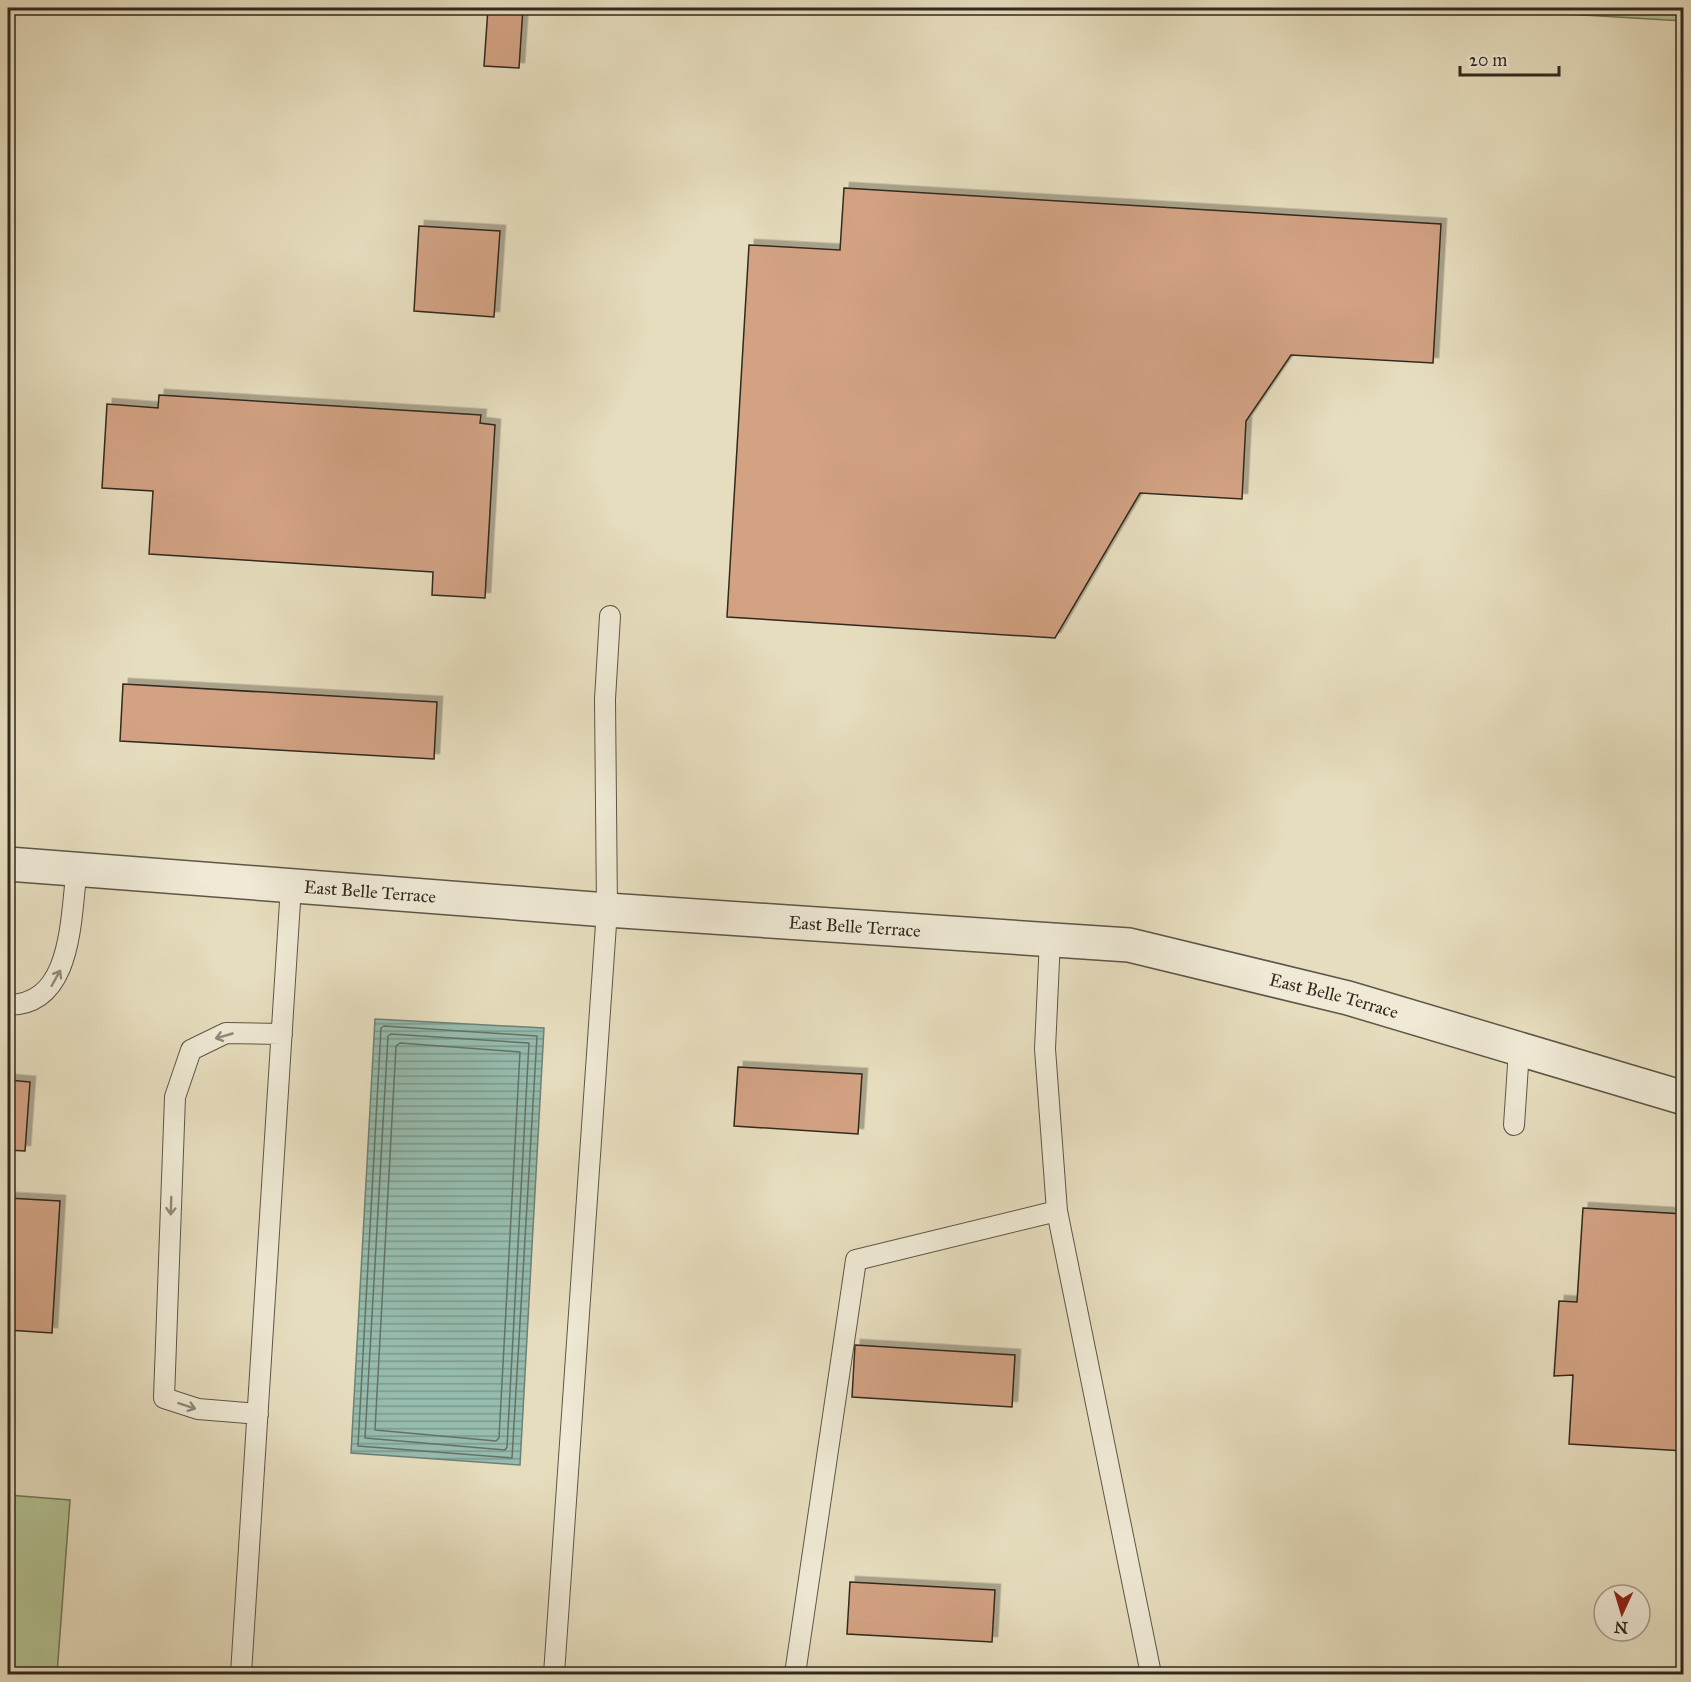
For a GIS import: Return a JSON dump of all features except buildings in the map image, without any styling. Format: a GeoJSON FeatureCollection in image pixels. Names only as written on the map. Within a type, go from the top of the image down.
{"type":"FeatureCollection","features":[{"type":"Feature","properties":{"kind":"street","name":"East Belle Terrace"},"geometry":{"type":"LineString","coordinates":[[8,864],[607,910],[1140,947],[1348,998],[1683,1098]]}},
{"type":"Feature","properties":{"kind":"lane"},"geometry":{"type":"LineString","coordinates":[[555,1674],[607,910],[605,699],[610,616]]}},
{"type":"Feature","properties":{"kind":"lane"},"geometry":{"type":"LineString","coordinates":[[8,1005],[32,1001],[50,988],[61,969],[77,869]]}},
{"type":"Feature","properties":{"kind":"lane"},"geometry":{"type":"LineString","coordinates":[[242,1674],[291,885]]}},
{"type":"Feature","properties":{"kind":"lane"},"geometry":{"type":"LineString","coordinates":[[1050,939],[1045,1049],[1057,1210],[1151,1674]]}},
{"type":"Feature","properties":{"kind":"lane"},"geometry":{"type":"LineString","coordinates":[[258,1414],[198,1409],[164,1398],[175,1097],[191,1050],[226,1033],[282,1034]]}},
{"type":"Feature","properties":{"kind":"lane"},"geometry":{"type":"LineString","coordinates":[[1514,1125],[1519,1050]]}},
{"type":"Feature","properties":{"kind":"lane"},"geometry":{"type":"LineString","coordinates":[[795,1674],[856,1260],[1057,1210]]}},
{"type":"Feature","properties":{"kind":"shaded area"},"geometry":{"type":"Polygon","coordinates":[[[1463,8],[1683,8],[1683,21],[1463,8]]]}},
{"type":"Feature","properties":{"kind":"shaded area"},"geometry":{"type":"Polygon","coordinates":[[[8,1495],[70,1500],[57,1674],[8,1674],[8,1495]]]}},
{"type":"Feature","properties":{"kind":"water"},"geometry":{"type":"Polygon","coordinates":[[[375,1019],[544,1028],[520,1465],[351,1453],[375,1019]]]}}]}
